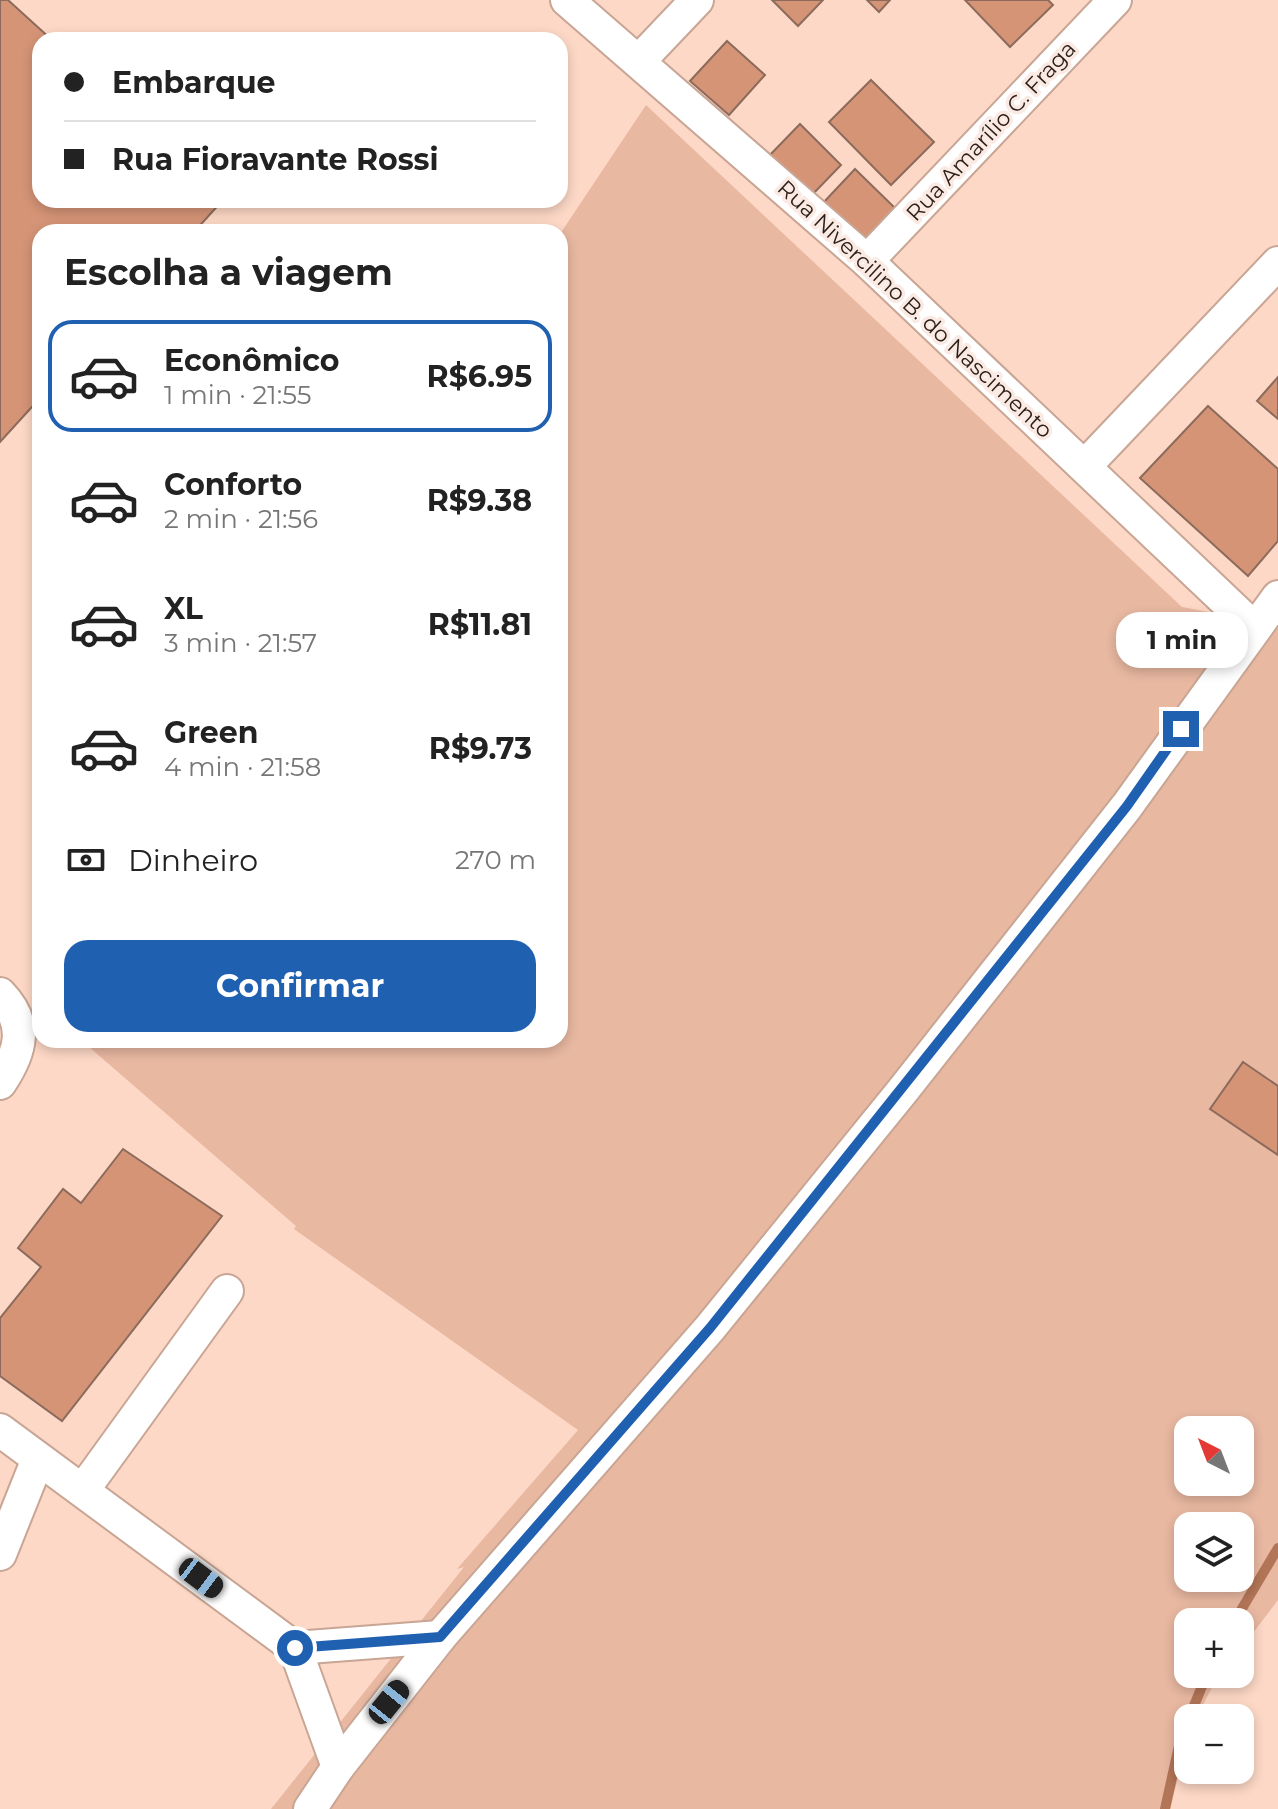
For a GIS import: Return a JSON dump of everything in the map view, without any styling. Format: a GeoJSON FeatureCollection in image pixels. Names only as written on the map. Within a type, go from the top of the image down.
{"type":"FeatureCollection","features":[{"type":"Feature","properties":{"kind":"street","name":"Rua Nivercilino B. do Nascimento"},"geometry":{"type":"LineString","coordinates":[[567,0],[867,261],[1253,627]]}},
{"type":"Feature","properties":{"kind":"street"},"geometry":{"type":"LineString","coordinates":[[639,61],[697,0]]}},
{"type":"Feature","properties":{"kind":"street","name":"Rua Amarílio C. Fraga"},"geometry":{"type":"LineString","coordinates":[[867,261],[1115,0]]}},
{"type":"Feature","properties":{"kind":"street"},"geometry":{"type":"LineString","coordinates":[[1085,466],[1278,263]]}},
{"type":"Feature","properties":{"kind":"street"},"geometry":{"type":"LineString","coordinates":[[310,1809],[338,1767],[440,1637],[710,1328],[904,1089],[1127,806],[1253,627],[1278,597]]}},
{"type":"Feature","properties":{"kind":"street"},"geometry":{"type":"LineString","coordinates":[[0,994],[19,1024],[20,1041],[16,1059],[0,1083]]}},
{"type":"Feature","properties":{"kind":"street"},"geometry":{"type":"LineString","coordinates":[[83,1490],[227,1291]]}},
{"type":"Feature","properties":{"kind":"street"},"geometry":{"type":"LineString","coordinates":[[0,1430],[295,1648],[338,1767]]}},
{"type":"Feature","properties":{"kind":"street"},"geometry":{"type":"LineString","coordinates":[[0,1554],[38,1459]]}},
{"type":"Feature","properties":{"kind":"street"},"geometry":{"type":"LineString","coordinates":[[295,1648],[440,1637]]}},
{"type":"Feature","properties":{"kind":"shaded area"},"geometry":{"type":"Polygon","coordinates":[[[646,105],[1182,607],[1256,621],[1278,593],[1278,1600],[1254,1632],[1254,1608],[1174,1608],[1174,1688],[1212,1688],[1203,1704],[1174,1704],[1176,1784],[1170,1809],[271,1809],[464,1567],[457,1569],[578,1430],[294,1229],[296,1226],[90,1048],[568,1048],[567,224],[646,105]]]}},
{"type":"Feature","properties":{"kind":"building"},"geometry":{"type":"Polygon","coordinates":[[[0,0],[8,0],[43,32],[32,32],[32,208],[216,208],[201,224],[32,224],[32,407],[0,442],[0,0]]]}},
{"type":"Feature","properties":{"kind":"building"},"geometry":{"type":"Polygon","coordinates":[[[772,0],[823,0],[798,26],[772,0]]]}},
{"type":"Feature","properties":{"kind":"building"},"geometry":{"type":"Polygon","coordinates":[[[867,0],[890,0],[879,12],[867,0]]]}},
{"type":"Feature","properties":{"kind":"building"},"geometry":{"type":"Polygon","coordinates":[[[965,0],[1048,0],[1053,5],[1010,47],[965,0]]]}},
{"type":"Feature","properties":{"kind":"building"},"geometry":{"type":"Polygon","coordinates":[[[727,41],[765,75],[729,115],[690,81],[727,41]]]}},
{"type":"Feature","properties":{"kind":"building"},"geometry":{"type":"Polygon","coordinates":[[[871,80],[934,142],[891,185],[829,122],[871,80]]]}},
{"type":"Feature","properties":{"kind":"building"},"geometry":{"type":"Polygon","coordinates":[[[800,124],[841,165],[809,198],[767,158],[800,124]]]}},
{"type":"Feature","properties":{"kind":"building"},"geometry":{"type":"Polygon","coordinates":[[[855,169],[897,210],[864,243],[823,203],[855,169]]]}},
{"type":"Feature","properties":{"kind":"building"},"geometry":{"type":"Polygon","coordinates":[[[1278,377],[1278,419],[1257,401],[1278,377]]]}},
{"type":"Feature","properties":{"kind":"building"},"geometry":{"type":"Polygon","coordinates":[[[1208,406],[1278,469],[1278,541],[1248,576],[1140,478],[1208,406]]]}},
{"type":"Feature","properties":{"kind":"building"},"geometry":{"type":"Polygon","coordinates":[[[1243,1062],[1278,1086],[1278,1155],[1210,1109],[1243,1062]]]}},
{"type":"Feature","properties":{"kind":"building"},"geometry":{"type":"Polygon","coordinates":[[[123,1149],[222,1216],[62,1421],[0,1376],[0,1318],[41,1267],[18,1248],[63,1189],[81,1203],[123,1149]]]}},
{"type":"Feature","properties":{"kind":"waterway"},"geometry":{"type":"LineString","coordinates":[[1242,1608],[1278,1548]]}},
{"type":"Feature","properties":{"kind":"waterway"},"geometry":{"type":"LineString","coordinates":[[1195,1704],[1201,1688]]}},
{"type":"Feature","properties":{"kind":"waterway"},"geometry":{"type":"LineString","coordinates":[[1165,1809],[1174,1768]]}},
{"type":"Feature","properties":{"kind":"route"},"geometry":{"type":"LineString","coordinates":[[295,1648],[440,1637],[710,1328],[904,1089],[1127,806],[1181,729]]}}]}
